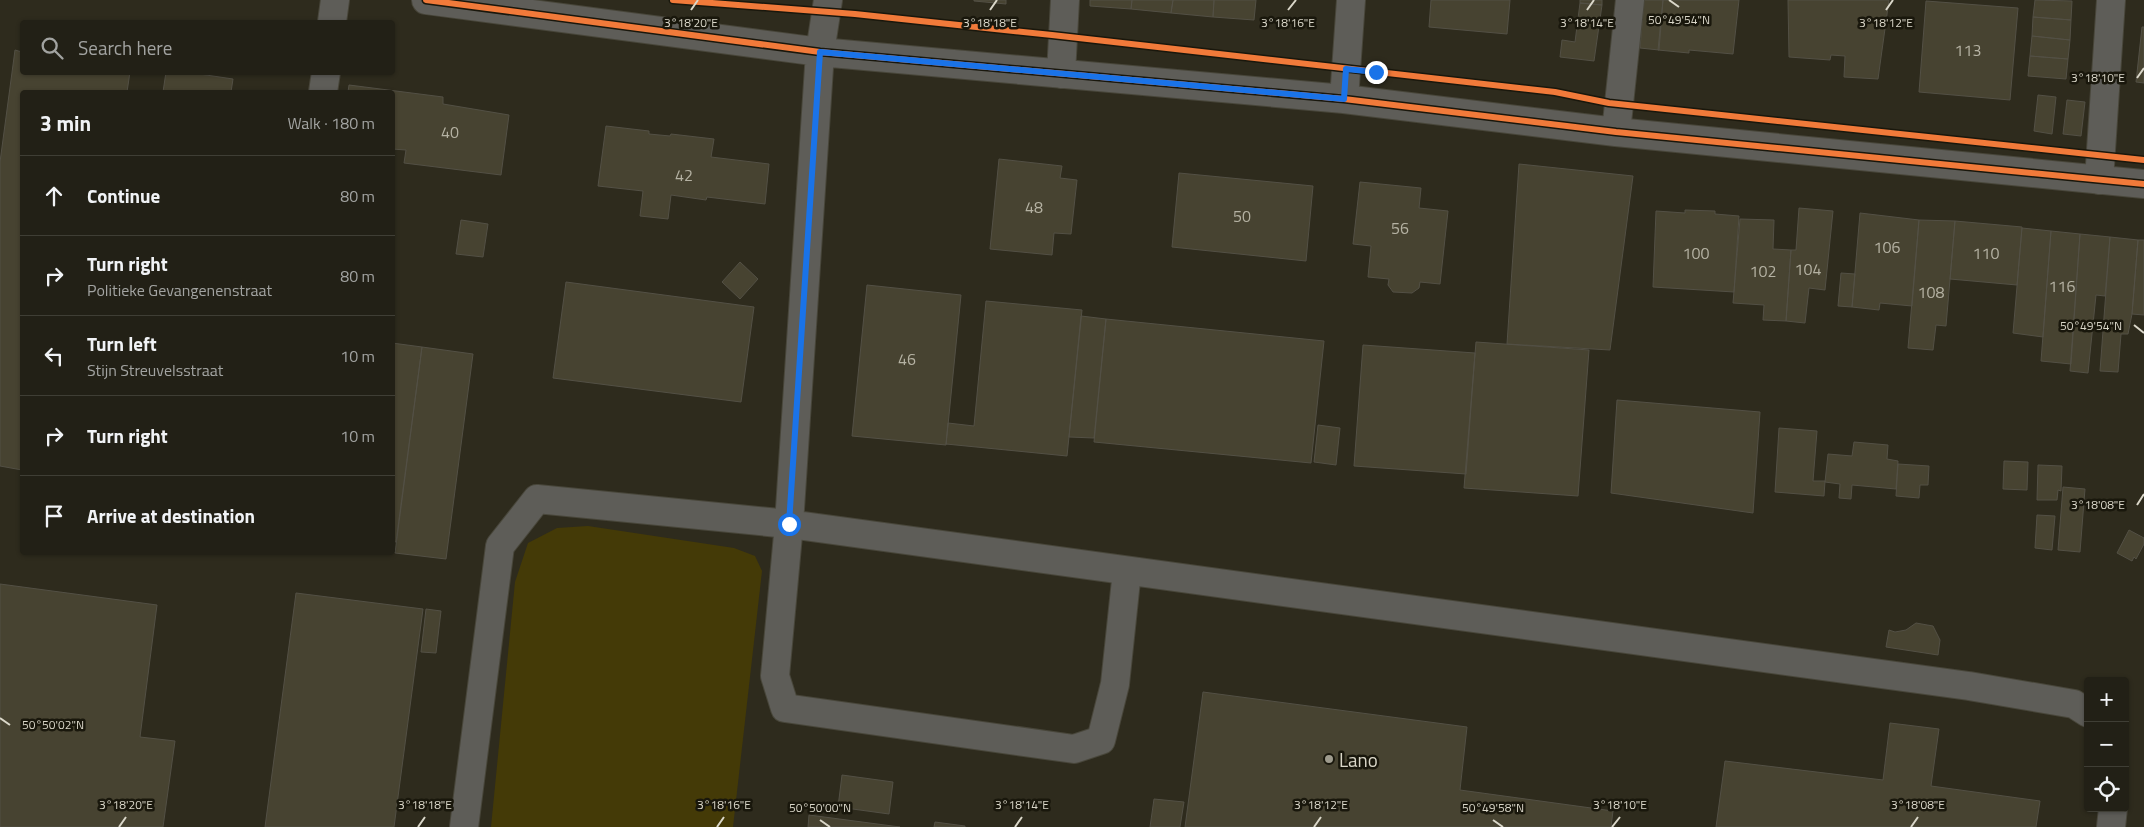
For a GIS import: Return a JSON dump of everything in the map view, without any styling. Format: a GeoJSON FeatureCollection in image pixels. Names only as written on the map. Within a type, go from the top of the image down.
{"type":"FeatureCollection","features":[{"type":"Feature","properties":{"kind":"street"},"geometry":{"type":"LineString","coordinates":[[332,20],[335,0]]}},
{"type":"Feature","properties":{"kind":"street"},"geometry":{"type":"LineString","coordinates":[[426,0],[820,52],[1344,99],[1616,132],[2144,184]]}},
{"type":"Feature","properties":{"kind":"street"},"geometry":{"type":"LineString","coordinates":[[828,0],[820,52],[789,524],[775,676],[785,708],[1074,749],[1100,740],[1115,684],[1127,570]]}},
{"type":"Feature","properties":{"kind":"street"},"geometry":{"type":"LineString","coordinates":[[1061,74],[1065,0]]}},
{"type":"Feature","properties":{"kind":"street"},"geometry":{"type":"LineString","coordinates":[[1344,99],[1351,0]]}},
{"type":"Feature","properties":{"kind":"street"},"geometry":{"type":"LineString","coordinates":[[1616,132],[1630,0]]}},
{"type":"Feature","properties":{"kind":"street"},"geometry":{"type":"LineString","coordinates":[[2099,180],[2111,0]]}},
{"type":"Feature","properties":{"kind":"street"},"geometry":{"type":"LineString","coordinates":[[323,90],[326,75]]}},
{"type":"Feature","properties":{"kind":"street"},"geometry":{"type":"LineString","coordinates":[[464,827],[500,546],[537,499],[789,524],[1127,570],[1969,686],[2074,704],[2084,710]]}},
{"type":"Feature","properties":{"kind":"street"},"geometry":{"type":"LineString","coordinates":[[2110,827],[2112,812]]}},
{"type":"Feature","properties":{"kind":"shaded area"},"geometry":{"type":"Polygon","coordinates":[[[588,526],[734,548],[755,556],[762,571],[733,827],[491,827],[515,582],[528,543],[557,528],[588,526]]]}},
{"type":"Feature","properties":{"kind":"building"},"geometry":{"type":"Polygon","coordinates":[[[1006,0],[1006,4],[974,1],[1006,0]]]}},
{"type":"Feature","properties":{"kind":"building"},"geometry":{"type":"Polygon","coordinates":[[[1090,0],[1132,0],[1131,9],[1090,6],[1090,0]]]}},
{"type":"Feature","properties":{"kind":"building"},"geometry":{"type":"Polygon","coordinates":[[[1132,0],[1173,0],[1171,13],[1131,9],[1132,0]]]}},
{"type":"Feature","properties":{"kind":"building"},"geometry":{"type":"Polygon","coordinates":[[[1173,0],[1214,0],[1213,17],[1171,13],[1173,0]]]}},
{"type":"Feature","properties":{"kind":"building"},"geometry":{"type":"Polygon","coordinates":[[[1214,0],[1256,0],[1254,20],[1213,17],[1214,0]]]}},
{"type":"Feature","properties":{"kind":"building"},"geometry":{"type":"Polygon","coordinates":[[[1431,0],[1510,0],[1507,34],[1429,27],[1431,0]]]}},
{"type":"Feature","properties":{"kind":"building"},"geometry":{"type":"Polygon","coordinates":[[[1580,0],[1602,0],[1602,5],[1580,3],[1580,0]]]}},
{"type":"Feature","properties":{"kind":"building"},"geometry":{"type":"Polygon","coordinates":[[[1644,0],[1663,0],[1659,50],[1640,48],[1644,0]]]}},
{"type":"Feature","properties":{"kind":"building"},"geometry":{"type":"Polygon","coordinates":[[[1663,0],[1739,0],[1733,54],[1689,50],[1689,53],[1658,50],[1663,0]]]}},
{"type":"Feature","properties":{"kind":"building"},"geometry":{"type":"Polygon","coordinates":[[[1788,0],[1889,0],[1878,79],[1844,77],[1845,56],[1831,55],[1830,60],[1789,57],[1788,0]]]}},
{"type":"Feature","properties":{"kind":"building"},"geometry":{"type":"Polygon","coordinates":[[[2035,0],[2072,1],[2071,20],[2033,17],[2035,0]]]}},
{"type":"Feature","properties":{"kind":"building"},"geometry":{"type":"Polygon","coordinates":[[[1926,1],[2018,8],[2010,100],[1919,92],[1926,1]]]}},
{"type":"Feature","properties":{"kind":"building"},"geometry":{"type":"Polygon","coordinates":[[[1580,3],[1602,5],[1594,61],[1560,57],[1562,40],[1575,42],[1580,3]]]}},
{"type":"Feature","properties":{"kind":"building"},"geometry":{"type":"Polygon","coordinates":[[[2033,17],[2071,20],[2070,40],[2032,36],[2033,17]]]}},
{"type":"Feature","properties":{"kind":"building"},"geometry":{"type":"Polygon","coordinates":[[[2142,27],[2144,27],[2144,83],[2136,82],[2142,27]]]}},
{"type":"Feature","properties":{"kind":"building"},"geometry":{"type":"Polygon","coordinates":[[[2032,36],[2070,40],[2068,59],[2030,56],[2032,36]]]}},
{"type":"Feature","properties":{"kind":"building"},"geometry":{"type":"Polygon","coordinates":[[[15,50],[20,51],[20,75],[130,75],[127,90],[20,90],[20,470],[0,466],[0,162],[15,50]]]}},
{"type":"Feature","properties":{"kind":"building"},"geometry":{"type":"Polygon","coordinates":[[[2030,56],[2068,59],[2066,79],[2028,76],[2030,56]]]}},
{"type":"Feature","properties":{"kind":"building"},"geometry":{"type":"Polygon","coordinates":[[[166,75],[206,75],[233,79],[231,90],[163,90],[166,75]]]}},
{"type":"Feature","properties":{"kind":"building"},"geometry":{"type":"Polygon","coordinates":[[[349,85],[388,90],[348,90],[349,85]]]}},
{"type":"Feature","properties":{"kind":"building"},"geometry":{"type":"Polygon","coordinates":[[[395,91],[443,97],[443,104],[509,115],[501,175],[404,163],[406,150],[395,149],[395,91]]]}},
{"type":"Feature","properties":{"kind":"building"},"geometry":{"type":"Polygon","coordinates":[[[2038,95],[2056,97],[2052,134],[2034,131],[2038,95]]]}},
{"type":"Feature","properties":{"kind":"building"},"geometry":{"type":"Polygon","coordinates":[[[2067,100],[2085,102],[2081,136],[2063,134],[2067,100]]]}},
{"type":"Feature","properties":{"kind":"building"},"geometry":{"type":"Polygon","coordinates":[[[606,126],[649,131],[649,134],[670,136],[671,134],[714,139],[711,157],[769,164],[765,204],[707,197],[706,200],[671,195],[668,219],[640,216],[643,191],[598,186],[606,126]]]}},
{"type":"Feature","properties":{"kind":"building"},"geometry":{"type":"Polygon","coordinates":[[[999,159],[1062,166],[1060,178],[1077,180],[1071,234],[1054,233],[1052,255],[990,249],[999,159]]]}},
{"type":"Feature","properties":{"kind":"building"},"geometry":{"type":"Polygon","coordinates":[[[1519,164],[1633,176],[1610,350],[1507,344],[1519,164]]]}},
{"type":"Feature","properties":{"kind":"building"},"geometry":{"type":"Polygon","coordinates":[[[1179,173],[1313,186],[1306,261],[1172,247],[1179,173]]]}},
{"type":"Feature","properties":{"kind":"building"},"geometry":{"type":"Polygon","coordinates":[[[1360,182],[1421,188],[1419,208],[1448,211],[1440,284],[1420,282],[1419,288],[1412,293],[1393,292],[1388,285],[1389,279],[1368,277],[1371,246],[1353,244],[1360,182]]]}},
{"type":"Feature","properties":{"kind":"building"},"geometry":{"type":"Polygon","coordinates":[[[1799,208],[1833,211],[1825,290],[1809,288],[1805,323],[1786,321],[1791,250],[1796,250],[1799,208]]]}},
{"type":"Feature","properties":{"kind":"building"},"geometry":{"type":"Polygon","coordinates":[[[1685,210],[1715,211],[1715,214],[1739,216],[1734,292],[1653,287],[1656,211],[1685,213],[1685,210]]]}},
{"type":"Feature","properties":{"kind":"building"},"geometry":{"type":"Polygon","coordinates":[[[1860,213],[1919,220],[1912,306],[1880,303],[1879,310],[1852,307],[1860,213]]]}},
{"type":"Feature","properties":{"kind":"building"},"geometry":{"type":"Polygon","coordinates":[[[1740,219],[1774,220],[1773,249],[1791,250],[1786,321],[1763,320],[1764,305],[1733,303],[1740,219]]]}},
{"type":"Feature","properties":{"kind":"building"},"geometry":{"type":"Polygon","coordinates":[[[461,220],[488,224],[483,257],[456,254],[461,220]]]}},
{"type":"Feature","properties":{"kind":"building"},"geometry":{"type":"Polygon","coordinates":[[[1919,220],[1955,221],[1946,326],[1936,325],[1933,350],[1908,348],[1919,220]]]}},
{"type":"Feature","properties":{"kind":"building"},"geometry":{"type":"Polygon","coordinates":[[[1955,221],[2022,227],[2017,285],[1950,279],[1955,221]]]}},
{"type":"Feature","properties":{"kind":"building"},"geometry":{"type":"Polygon","coordinates":[[[2022,228],[2051,231],[2043,337],[2013,333],[2022,228]]]}},
{"type":"Feature","properties":{"kind":"building"},"geometry":{"type":"Polygon","coordinates":[[[2051,231],[2080,234],[2071,364],[2041,361],[2051,231]]]}},
{"type":"Feature","properties":{"kind":"building"},"geometry":{"type":"Polygon","coordinates":[[[2080,234],[2110,237],[2105,296],[2096,295],[2088,373],[2070,371],[2080,234]]]}},
{"type":"Feature","properties":{"kind":"building"},"geometry":{"type":"Polygon","coordinates":[[[2110,237],[2138,240],[2132,314],[2128,334],[2121,334],[2118,372],[2100,371],[2110,237]]]}},
{"type":"Feature","properties":{"kind":"building"},"geometry":{"type":"Polygon","coordinates":[[[2138,240],[2144,240],[2144,315],[2132,314],[2138,240]]]}},
{"type":"Feature","properties":{"kind":"building"},"geometry":{"type":"Polygon","coordinates":[[[740,262],[758,279],[740,299],[722,282],[740,262]]]}},
{"type":"Feature","properties":{"kind":"building"},"geometry":{"type":"Polygon","coordinates":[[[1841,273],[1855,274],[1852,307],[1838,306],[1841,273]]]}},
{"type":"Feature","properties":{"kind":"building"},"geometry":{"type":"Polygon","coordinates":[[[566,282],[754,307],[741,402],[553,378],[566,282]]]}},
{"type":"Feature","properties":{"kind":"building"},"geometry":{"type":"Polygon","coordinates":[[[867,285],[961,295],[946,445],[852,436],[867,285]]]}},
{"type":"Feature","properties":{"kind":"building"},"geometry":{"type":"Polygon","coordinates":[[[986,301],[1082,310],[1067,456],[946,444],[948,423],[974,426],[986,301]]]}},
{"type":"Feature","properties":{"kind":"building"},"geometry":{"type":"Polygon","coordinates":[[[1081,316],[1106,319],[1094,438],[1069,437],[1081,316]]]}},
{"type":"Feature","properties":{"kind":"building"},"geometry":{"type":"Polygon","coordinates":[[[1106,319],[1324,341],[1311,463],[1094,442],[1106,319]]]}},
{"type":"Feature","properties":{"kind":"building"},"geometry":{"type":"Polygon","coordinates":[[[1476,342],[1589,350],[1578,496],[1464,488],[1476,342]]]}},
{"type":"Feature","properties":{"kind":"building"},"geometry":{"type":"Polygon","coordinates":[[[395,343],[422,347],[395,542],[395,343]]]}},
{"type":"Feature","properties":{"kind":"building"},"geometry":{"type":"Polygon","coordinates":[[[1363,345],[1475,353],[1466,474],[1354,466],[1363,345]]]}},
{"type":"Feature","properties":{"kind":"building"},"geometry":{"type":"Polygon","coordinates":[[[422,347],[473,354],[446,559],[395,553],[422,347]]]}},
{"type":"Feature","properties":{"kind":"building"},"geometry":{"type":"Polygon","coordinates":[[[1617,400],[1760,412],[1753,513],[1611,493],[1617,400]]]}},
{"type":"Feature","properties":{"kind":"building"},"geometry":{"type":"Polygon","coordinates":[[[1318,425],[1340,428],[1336,465],[1314,462],[1318,425]]]}},
{"type":"Feature","properties":{"kind":"building"},"geometry":{"type":"Polygon","coordinates":[[[1779,428],[1817,431],[1813,481],[1825,481],[1824,496],[1775,492],[1779,428]]]}},
{"type":"Feature","properties":{"kind":"building"},"geometry":{"type":"Polygon","coordinates":[[[1854,442],[1888,445],[1887,459],[1898,461],[1896,489],[1852,485],[1851,499],[1839,498],[1840,484],[1825,482],[1828,454],[1852,456],[1854,442]]]}},
{"type":"Feature","properties":{"kind":"building"},"geometry":{"type":"Polygon","coordinates":[[[2004,461],[2028,462],[2027,490],[2003,489],[2004,461]]]}},
{"type":"Feature","properties":{"kind":"building"},"geometry":{"type":"Polygon","coordinates":[[[1898,464],[1929,466],[1928,485],[1920,485],[1919,498],[1896,496],[1898,464]]]}},
{"type":"Feature","properties":{"kind":"building"},"geometry":{"type":"Polygon","coordinates":[[[2038,465],[2062,466],[2061,491],[2058,490],[2057,500],[2037,500],[2038,465]]]}},
{"type":"Feature","properties":{"kind":"building"},"geometry":{"type":"Polygon","coordinates":[[[2063,487],[2085,489],[2080,552],[2058,550],[2063,487]]]}},
{"type":"Feature","properties":{"kind":"building"},"geometry":{"type":"Polygon","coordinates":[[[2037,515],[2055,516],[2052,550],[2035,548],[2037,515]]]}},
{"type":"Feature","properties":{"kind":"building"},"geometry":{"type":"Polygon","coordinates":[[[2129,530],[2144,538],[2144,544],[2136,559],[2134,557],[2132,561],[2117,553],[2129,530]]]}},
{"type":"Feature","properties":{"kind":"building"},"geometry":{"type":"Polygon","coordinates":[[[0,584],[157,605],[140,737],[175,741],[163,827],[0,827],[0,584]]]}},
{"type":"Feature","properties":{"kind":"building"},"geometry":{"type":"Polygon","coordinates":[[[296,593],[423,609],[394,827],[265,827],[296,593]]]}},
{"type":"Feature","properties":{"kind":"building"},"geometry":{"type":"Polygon","coordinates":[[[426,609],[441,611],[436,653],[421,652],[426,609]]]}},
{"type":"Feature","properties":{"kind":"building"},"geometry":{"type":"Polygon","coordinates":[[[1916,623],[1933,626],[1940,640],[1938,655],[1886,647],[1889,630],[1895,632],[1906,630],[1916,623]]]}},
{"type":"Feature","properties":{"kind":"building","name":"Lano"},"geometry":{"type":"Polygon","coordinates":[[[1203,692],[1467,727],[1460,790],[1613,811],[1611,827],[1185,827],[1203,692]]]}},
{"type":"Feature","properties":{"kind":"building"},"geometry":{"type":"Polygon","coordinates":[[[1890,723],[1939,729],[1931,786],[2040,801],[2036,827],[1716,827],[1725,761],[1883,780],[1890,723]]]}},
{"type":"Feature","properties":{"kind":"building"},"geometry":{"type":"Polygon","coordinates":[[[842,775],[893,782],[889,814],[838,807],[842,775]]]}},
{"type":"Feature","properties":{"kind":"building"},"geometry":{"type":"Polygon","coordinates":[[[1154,799],[1184,802],[1180,827],[1150,827],[1154,799]]]}},
{"type":"Feature","properties":{"kind":"building"},"geometry":{"type":"Polygon","coordinates":[[[809,815],[900,827],[808,827],[809,815]]]}},
{"type":"Feature","properties":{"kind":"building"},"geometry":{"type":"Polygon","coordinates":[[[935,822],[965,826],[965,827],[934,827],[935,822]]]}},
{"type":"Feature","properties":{"kind":"cycle path"},"geometry":{"type":"LineString","coordinates":[[426,0],[820,52],[1344,99],[1616,132],[2144,184]]}},
{"type":"Feature","properties":{"kind":"cycle path"},"geometry":{"type":"LineString","coordinates":[[673,0],[855,14],[1052,35],[1555,92],[1609,103],[2144,160]]}},
{"type":"Feature","properties":{"kind":"place","name":"Lano"},"geometry":{"type":"Point","coordinates":[1329,759]}},
{"type":"Feature","properties":{"kind":"route"},"geometry":{"type":"LineString","coordinates":[[789,524],[820,52],[1344,99],[1346,69],[1376,72]]}}]}
